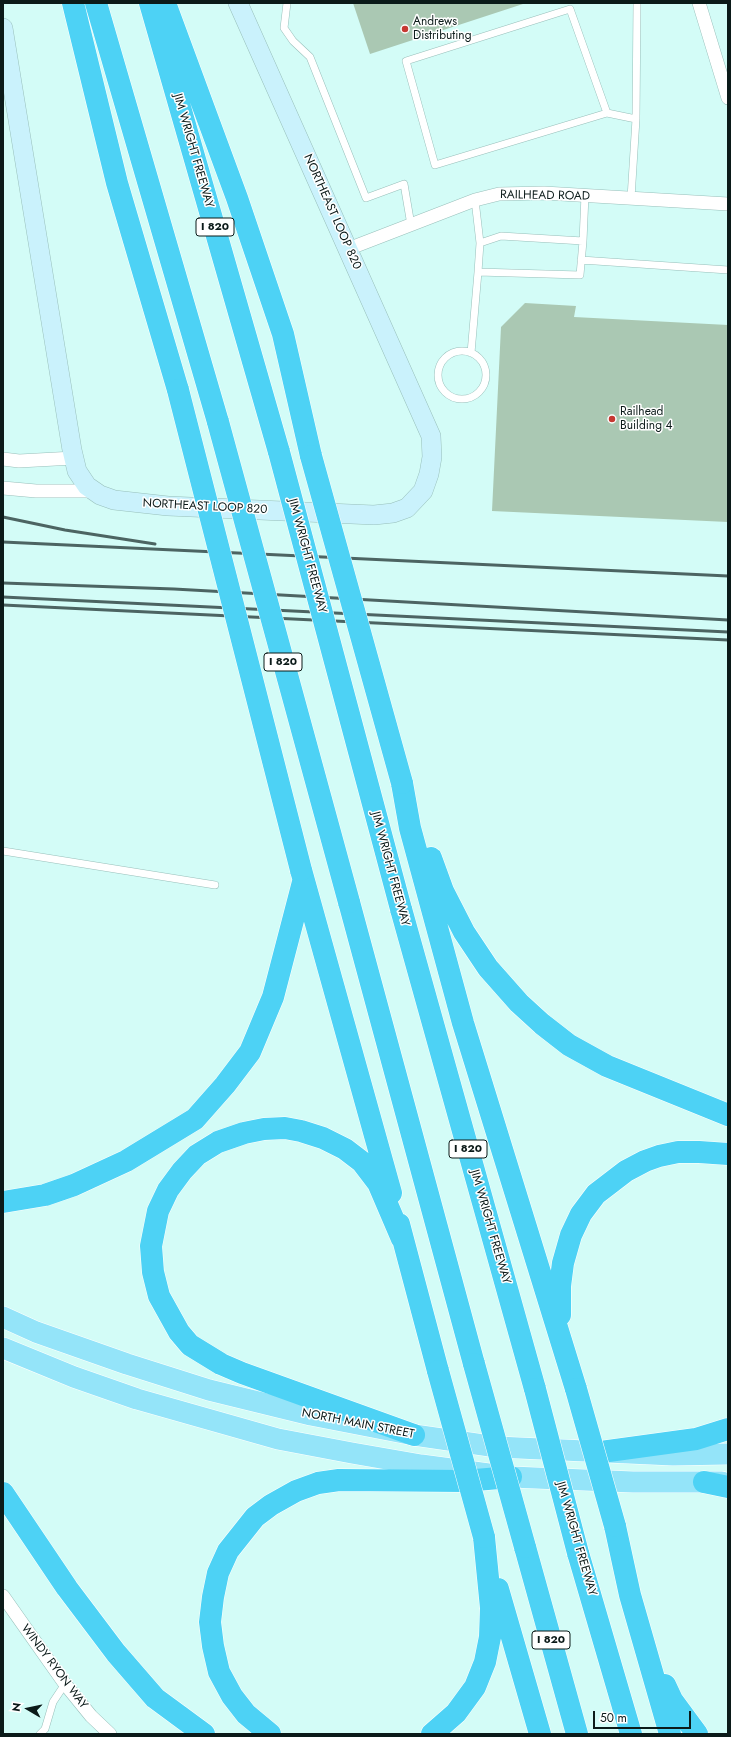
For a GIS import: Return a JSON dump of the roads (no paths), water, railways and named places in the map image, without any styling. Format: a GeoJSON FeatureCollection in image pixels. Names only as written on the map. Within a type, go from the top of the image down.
{"type":"FeatureCollection","features":[{"type":"Feature","properties":{"kind":"highway"},"geometry":{"type":"LineString","coordinates":[[73,3],[117,183],[178,390],[302,875],[379,1147],[438,1371],[540,1734]]}},
{"type":"Feature","properties":{"kind":"highway","name":"I 820"},"geometry":{"type":"LineString","coordinates":[[96,3],[218,422],[474,1364],[577,1734]]}},
{"type":"Feature","properties":{"kind":"highway","name":"JIM WRIGHT FREEWAY"},"geometry":{"type":"LineString","coordinates":[[150,3],[279,452],[401,910],[535,1389],[578,1553],[631,1734]]}},
{"type":"Feature","properties":{"kind":"highway"},"geometry":{"type":"LineString","coordinates":[[165,3],[238,198],[283,334],[311,456],[402,783],[443,891],[464,932],[488,968],[519,1003],[542,1024],[569,1045],[608,1066],[728,1115]]}},
{"type":"Feature","properties":{"kind":"highway"},"geometry":{"type":"LineString","coordinates":[[402,783],[410,828],[463,1023],[576,1389],[615,1526],[630,1594],[670,1734]]}},
{"type":"Feature","properties":{"kind":"highway"},"geometry":{"type":"LineString","coordinates":[[3,1202],[45,1195],[74,1185],[126,1161],[195,1119],[225,1085],[250,1052],[273,997],[302,875]]}},
{"type":"Feature","properties":{"kind":"highway"},"geometry":{"type":"LineString","coordinates":[[402,1239],[378,1183],[362,1162],[345,1148],[323,1138],[285,1128],[244,1132],[224,1140],[197,1155],[182,1171],[168,1190],[158,1211],[151,1246],[153,1272],[159,1296],[179,1332],[190,1344],[221,1364],[242,1373],[414,1435]]}},
{"type":"Feature","properties":{"kind":"highway"},"geometry":{"type":"LineString","coordinates":[[576,1389],[560,1313],[560,1286],[563,1263],[571,1235],[582,1214],[596,1194],[626,1171],[645,1161],[678,1152],[728,1154]]}},
{"type":"Feature","properties":{"kind":"highway"},"geometry":{"type":"LineString","coordinates":[[601,1452],[696,1439],[728,1429]]}},
{"type":"Feature","properties":{"kind":"highway"},"geometry":{"type":"LineString","coordinates":[[270,1734],[246,1714],[232,1696],[219,1672],[213,1646],[210,1622],[218,1573],[228,1551],[255,1517],[271,1505],[296,1491],[318,1483],[339,1480],[464,1481],[511,1477]]}},
{"type":"Feature","properties":{"kind":"highway"},"geometry":{"type":"LineString","coordinates":[[704,1482],[728,1487]]}},
{"type":"Feature","properties":{"kind":"highway"},"geometry":{"type":"LineString","coordinates":[[3,1493],[67,1588],[116,1653],[156,1698],[204,1734]]}},
{"type":"Feature","properties":{"kind":"highway"},"geometry":{"type":"LineString","coordinates":[[432,1734],[456,1713],[476,1687],[485,1662],[490,1636],[491,1608],[484,1537]]}},
{"type":"Feature","properties":{"kind":"highway"},"geometry":{"type":"LineString","coordinates":[[630,1594],[654,1660],[672,1700],[688,1724],[697,1734]]}},
{"type":"Feature","properties":{"kind":"main road","name":"NORTH MAIN STREET"},"geometry":{"type":"LineString","coordinates":[[3,1317],[36,1332],[209,1390],[311,1415],[414,1435],[497,1447],[673,1455],[728,1454]]}},
{"type":"Feature","properties":{"kind":"main road"},"geometry":{"type":"LineString","coordinates":[[3,1348],[74,1377],[137,1399],[278,1439],[421,1465],[511,1477],[633,1482],[728,1482]]}},
{"type":"Feature","properties":{"kind":"street","name":"NORTHEAST LOOP 820"},"geometry":{"type":"LineString","coordinates":[[3,28],[74,458],[77,471],[87,486],[100,495],[114,500],[175,506],[374,515],[393,513],[407,508],[423,491],[429,474],[432,456],[431,436],[238,3]]}},
{"type":"Feature","properties":{"kind":"street"},"geometry":{"type":"LineString","coordinates":[[699,3],[728,98]]}},
{"type":"Feature","properties":{"kind":"street","name":"RAILHEAD ROAD"},"geometry":{"type":"LineString","coordinates":[[348,249],[475,200],[499,194],[544,193],[728,204]]}},
{"type":"Feature","properties":{"kind":"street"},"geometry":{"type":"LineString","coordinates":[[3,458],[18,461],[74,458]]}},
{"type":"Feature","properties":{"kind":"street"},"geometry":{"type":"LineString","coordinates":[[3,488],[36,491],[94,491]]}},
{"type":"Feature","properties":{"kind":"street","name":"WINDY RYON WAY"},"geometry":{"type":"LineString","coordinates":[[3,1596],[65,1684],[91,1716],[110,1734]]}},
{"type":"Feature","properties":{"kind":"lane"},"geometry":{"type":"LineString","coordinates":[[287,3],[284,28],[293,41],[310,57],[366,198],[404,184],[411,225]]}},
{"type":"Feature","properties":{"kind":"lane"},"geometry":{"type":"LineString","coordinates":[[631,198],[636,119],[637,3]]}},
{"type":"Feature","properties":{"kind":"lane"},"geometry":{"type":"LineString","coordinates":[[607,113],[570,9],[406,61],[436,165],[607,113],[636,119]]}},
{"type":"Feature","properties":{"kind":"lane"},"geometry":{"type":"LineString","coordinates":[[478,272],[580,275],[585,195]]}},
{"type":"Feature","properties":{"kind":"lane"},"geometry":{"type":"LineString","coordinates":[[471,353],[480,243],[475,200]]}},
{"type":"Feature","properties":{"kind":"lane"},"geometry":{"type":"LineString","coordinates":[[480,243],[501,236],[583,241]]}},
{"type":"Feature","properties":{"kind":"lane"},"geometry":{"type":"LineString","coordinates":[[582,260],[728,270]]}},
{"type":"Feature","properties":{"kind":"lane"},"geometry":{"type":"LineString","coordinates":[[464,351],[471,353],[482,363],[485,370],[483,385],[473,396],[458,398],[451,396],[444,391],[439,380],[439,368],[448,355],[464,351]]}},
{"type":"Feature","properties":{"kind":"lane"},"geometry":{"type":"LineString","coordinates":[[3,851],[215,885]]}},
{"type":"Feature","properties":{"kind":"lane"},"geometry":{"type":"LineString","coordinates":[[40,1734],[45,1729],[53,1702],[65,1684]]}},
{"type":"Feature","properties":{"kind":"railway"},"geometry":{"type":"LineString","coordinates":[[3,517],[65,530],[155,544]]}},
{"type":"Feature","properties":{"kind":"railway"},"geometry":{"type":"LineString","coordinates":[[3,542],[728,576]]}},
{"type":"Feature","properties":{"kind":"railway"},"geometry":{"type":"LineString","coordinates":[[3,583],[174,589],[728,620]]}},
{"type":"Feature","properties":{"kind":"railway"},"geometry":{"type":"LineString","coordinates":[[3,597],[728,632]]}},
{"type":"Feature","properties":{"kind":"railway"},"geometry":{"type":"LineString","coordinates":[[3,605],[728,640]]}},
{"type":"Feature","properties":{"kind":"place","name":"Andrews Distributing"},"geometry":{"type":"Point","coordinates":[405,29]}},
{"type":"Feature","properties":{"kind":"place","name":"Railhead Building 4"},"geometry":{"type":"Point","coordinates":[612,419]}}]}
